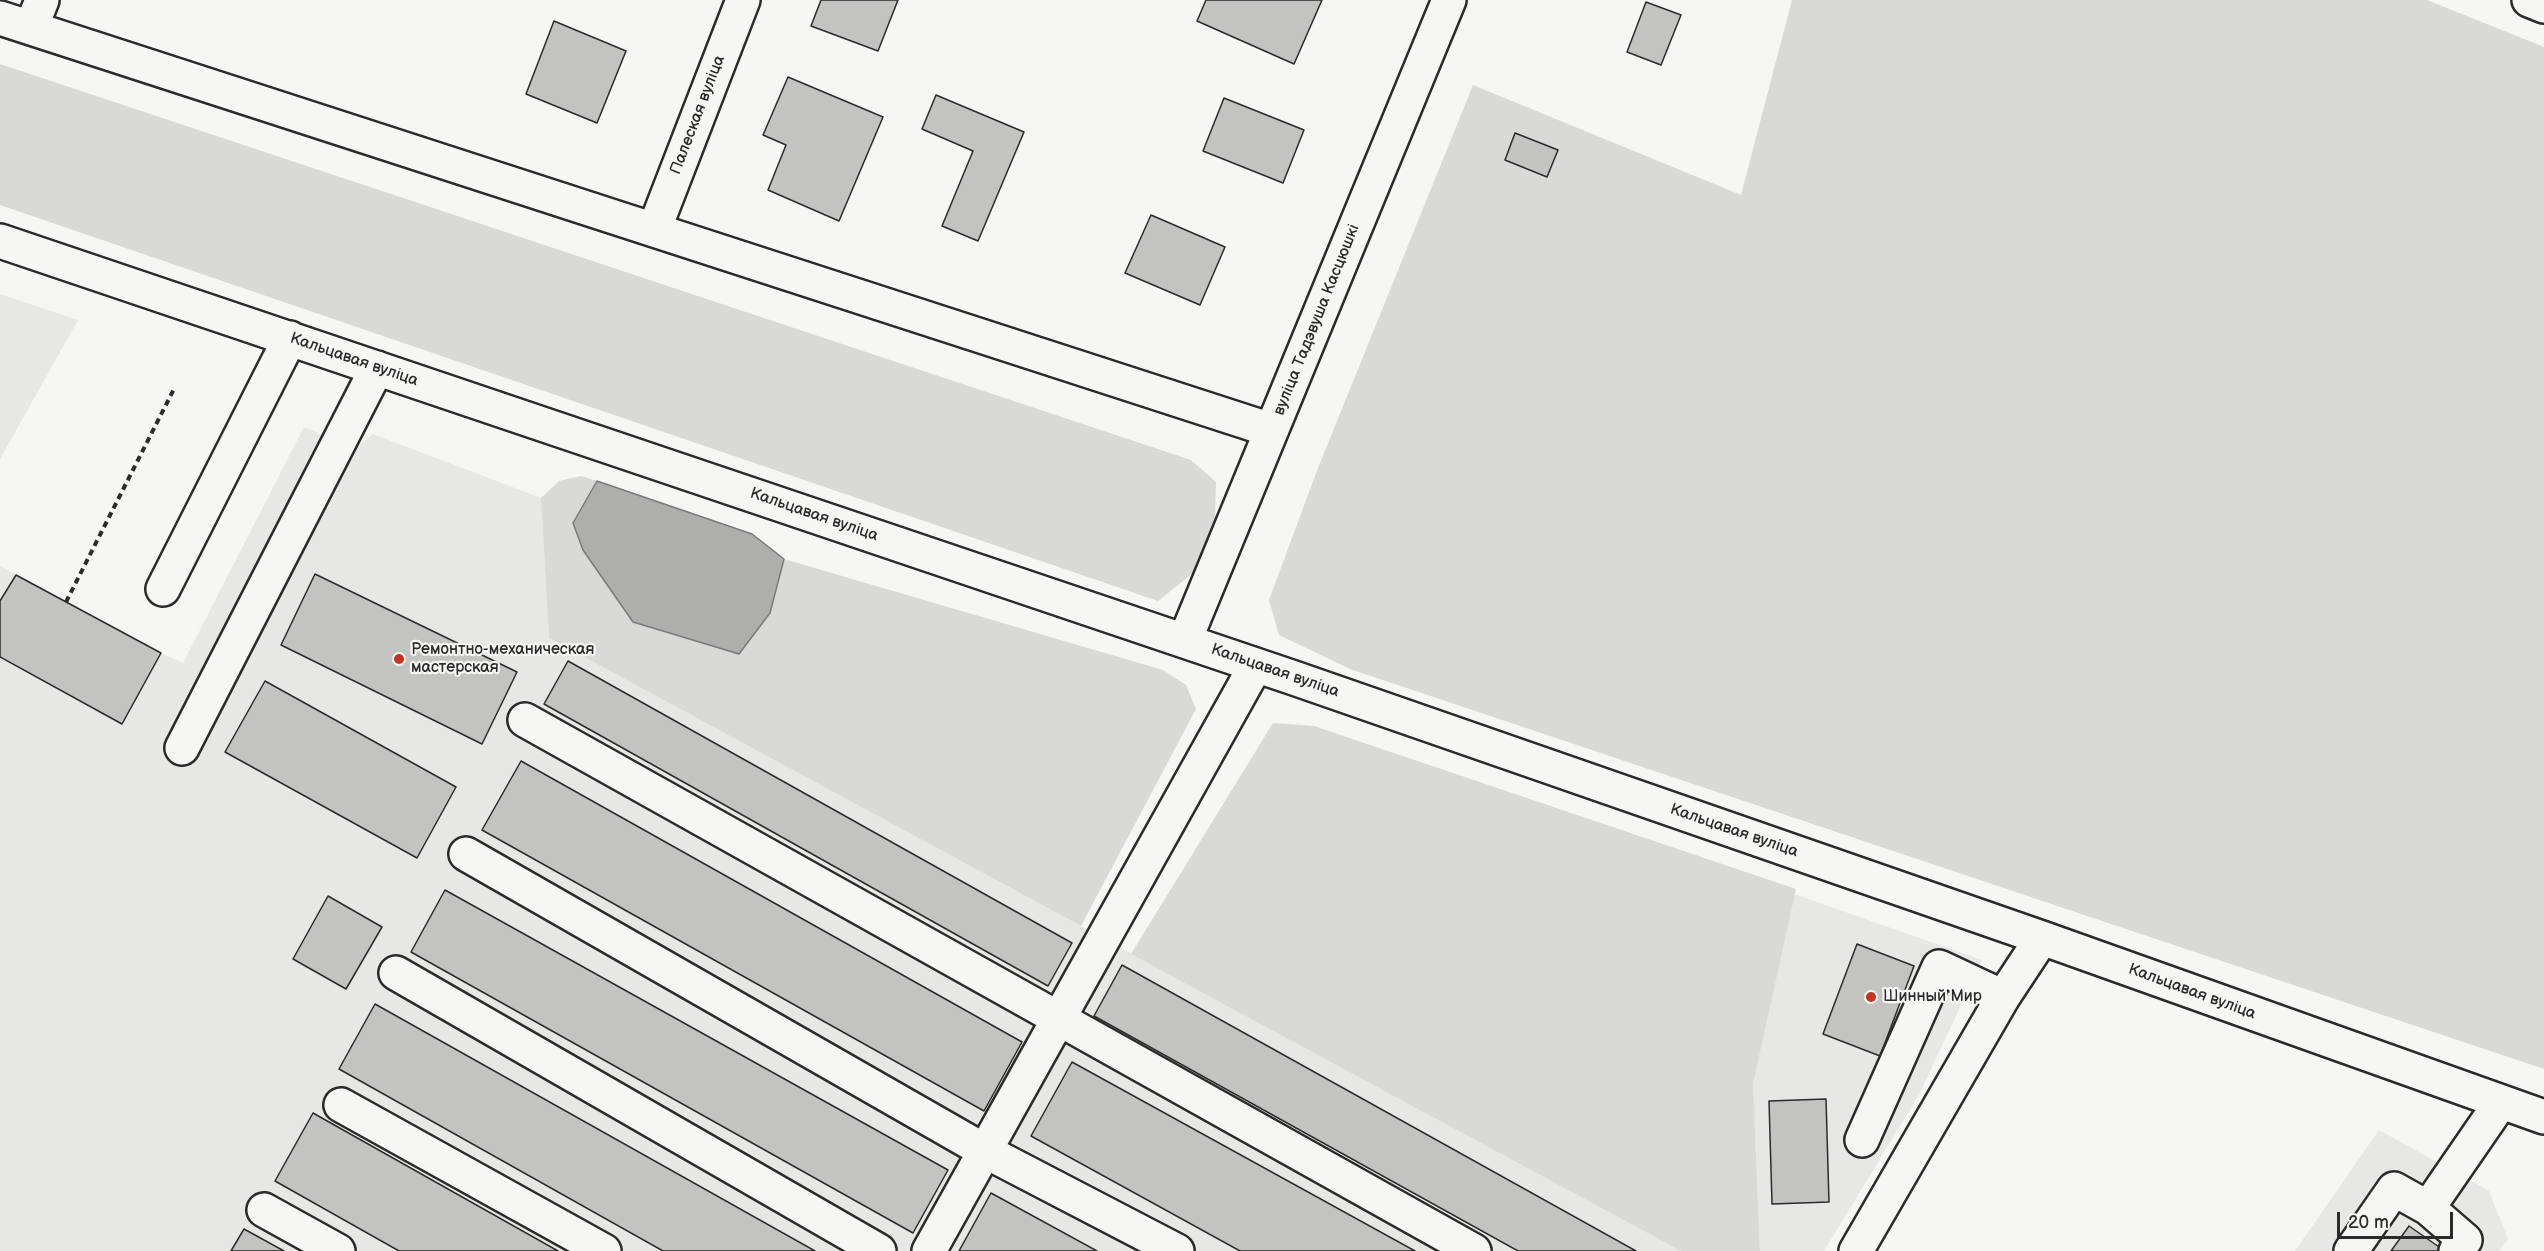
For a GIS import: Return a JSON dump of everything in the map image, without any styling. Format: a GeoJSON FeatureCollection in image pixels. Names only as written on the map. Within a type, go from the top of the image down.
{"type":"FeatureCollection","features":[{"type":"Feature","properties":{"kind":"street","name":"Палеская вуліца"},"geometry":{"type":"LineString","coordinates":[[654,230],[743,0]]}},
{"type":"Feature","properties":{"kind":"street","name":"вуліца Тадэвуша Касцюшкі"},"geometry":{"type":"LineString","coordinates":[[1185,640],[1449,0]]}},
{"type":"Feature","properties":{"kind":"street"},"geometry":{"type":"LineString","coordinates":[[2529,0],[2544,6]]}},
{"type":"Feature","properties":{"kind":"street"},"geometry":{"type":"LineString","coordinates":[[0,18],[37,14],[654,230],[1271,430]]}},
{"type":"Feature","properties":{"kind":"street","name":"Кальцавая вуліца"},"geometry":{"type":"LineString","coordinates":[[0,241],[1185,640],[2042,938],[2544,1117]]}},
{"type":"Feature","properties":{"kind":"street"},"geometry":{"type":"LineString","coordinates":[[163,589],[290,338]]}},
{"type":"Feature","properties":{"kind":"street"},"geometry":{"type":"LineString","coordinates":[[182,748],[377,368]]}},
{"type":"Feature","properties":{"kind":"street"},"geometry":{"type":"LineString","coordinates":[[929,1251],[1256,665]]}},
{"type":"Feature","properties":{"kind":"street"},"geometry":{"type":"LineString","coordinates":[[525,720],[1474,1251]]}},
{"type":"Feature","properties":{"kind":"street"},"geometry":{"type":"LineString","coordinates":[[466,854],[985,1151],[1177,1251]]}},
{"type":"Feature","properties":{"kind":"street"},"geometry":{"type":"LineString","coordinates":[[1856,1251],[2003,997],[2042,938]]}},
{"type":"Feature","properties":{"kind":"street"},"geometry":{"type":"LineString","coordinates":[[1862,1140],[1939,967],[2003,997]]}},
{"type":"Feature","properties":{"kind":"street"},"geometry":{"type":"LineString","coordinates":[[396,973],[879,1251]]}},
{"type":"Feature","properties":{"kind":"street"},"geometry":{"type":"LineString","coordinates":[[2428,1208],[2501,1102]]}},
{"type":"Feature","properties":{"kind":"street"},"geometry":{"type":"LineString","coordinates":[[341,1105],[604,1251]]}},
{"type":"Feature","properties":{"kind":"street"},"geometry":{"type":"LineString","coordinates":[[2351,1251],[2394,1189],[2428,1208],[2465,1240],[2456,1251]]}},
{"type":"Feature","properties":{"kind":"street"},"geometry":{"type":"LineString","coordinates":[[264,1210],[338,1251]]}},
{"type":"Feature","properties":{"kind":"path"},"geometry":{"type":"LineString","coordinates":[[66,602],[175,387]]}},
{"type":"Feature","properties":{"kind":"shaded area"},"geometry":{"type":"Polygon","coordinates":[[[1792,0],[2427,0],[2544,47],[2544,1069],[1350,669],[1279,635],[1269,600],[1318,468],[1473,85],[1741,195],[1792,0]]]}},
{"type":"Feature","properties":{"kind":"shaded area"},"geometry":{"type":"Polygon","coordinates":[[[0,64],[1191,460],[1216,482],[1215,518],[1193,573],[1158,601],[0,205],[0,64]]]}},
{"type":"Feature","properties":{"kind":"shaded area"},"geometry":{"type":"Polygon","coordinates":[[[0,294],[78,320],[0,459],[0,294]]]}},
{"type":"Feature","properties":{"kind":"shaded area"},"geometry":{"type":"Polygon","coordinates":[[[304,427],[356,448],[373,434],[541,498],[549,638],[1681,1251],[0,1251],[0,566],[183,663],[304,427]]]}},
{"type":"Feature","properties":{"kind":"shaded area"},"geometry":{"type":"Polygon","coordinates":[[[581,476],[597,481],[573,524],[770,613],[784,559],[1163,670],[1186,685],[1196,709],[1081,926],[549,638],[541,498],[559,481],[581,476]]]}},
{"type":"Feature","properties":{"kind":"shaded area"},"geometry":{"type":"Polygon","coordinates":[[[597,481],[752,534],[784,559],[770,613],[739,654],[633,622],[583,550],[573,523],[597,481]]]}},
{"type":"Feature","properties":{"kind":"shaded area"},"geometry":{"type":"Polygon","coordinates":[[[1273,723],[1314,726],[1796,889],[1753,1084],[1760,1251],[1681,1251],[1131,954],[1273,723]]]}},
{"type":"Feature","properties":{"kind":"shaded area"},"geometry":{"type":"Polygon","coordinates":[[[1794,894],[1982,960],[1919,1095],[1824,1251],[1760,1251],[1753,1084],[1794,894]]]}},
{"type":"Feature","properties":{"kind":"shaded area"},"geometry":{"type":"Polygon","coordinates":[[[2379,1130],[2489,1191],[2508,1239],[2499,1251],[2295,1251],[2379,1130]]]}},
{"type":"Feature","properties":{"kind":"building"},"geometry":{"type":"Polygon","coordinates":[[[821,0],[898,0],[878,51],[811,26],[821,0]]]}},
{"type":"Feature","properties":{"kind":"building"},"geometry":{"type":"Polygon","coordinates":[[[1206,0],[1322,0],[1294,64],[1197,21],[1206,0]]]}},
{"type":"Feature","properties":{"kind":"building"},"geometry":{"type":"Polygon","coordinates":[[[1646,2],[1681,15],[1661,65],[1627,52],[1646,2]]]}},
{"type":"Feature","properties":{"kind":"building"},"geometry":{"type":"Polygon","coordinates":[[[554,21],[626,51],[597,123],[526,94],[554,21]]]}},
{"type":"Feature","properties":{"kind":"building"},"geometry":{"type":"Polygon","coordinates":[[[788,77],[883,117],[839,221],[768,190],[786,145],[763,135],[788,77]]]}},
{"type":"Feature","properties":{"kind":"building"},"geometry":{"type":"Polygon","coordinates":[[[936,95],[1024,132],[978,241],[942,226],[973,151],[922,129],[936,95]]]}},
{"type":"Feature","properties":{"kind":"building"},"geometry":{"type":"Polygon","coordinates":[[[1224,98],[1304,130],[1283,183],[1203,151],[1224,98]]]}},
{"type":"Feature","properties":{"kind":"building"},"geometry":{"type":"Polygon","coordinates":[[[1515,133],[1558,150],[1547,177],[1505,160],[1515,133]]]}},
{"type":"Feature","properties":{"kind":"building"},"geometry":{"type":"Polygon","coordinates":[[[1151,215],[1225,247],[1200,305],[1125,273],[1151,215]]]}},
{"type":"Feature","properties":{"kind":"building","name":"Ремонтно-механическая мастерская"},"geometry":{"type":"Polygon","coordinates":[[[315,574],[517,672],[482,744],[281,645],[315,574]]]}},
{"type":"Feature","properties":{"kind":"building"},"geometry":{"type":"Polygon","coordinates":[[[16,575],[161,653],[122,724],[0,657],[0,601],[16,575]]]}},
{"type":"Feature","properties":{"kind":"building"},"geometry":{"type":"Polygon","coordinates":[[[568,661],[1072,943],[1048,986],[544,704],[568,661]]]}},
{"type":"Feature","properties":{"kind":"building"},"geometry":{"type":"Polygon","coordinates":[[[265,681],[456,787],[417,858],[225,752],[265,681]]]}},
{"type":"Feature","properties":{"kind":"building"},"geometry":{"type":"Polygon","coordinates":[[[521,761],[1022,1042],[984,1111],[482,830],[521,761]]]}},
{"type":"Feature","properties":{"kind":"building"},"geometry":{"type":"Polygon","coordinates":[[[445,890],[948,1170],[913,1233],[411,952],[445,890]]]}},
{"type":"Feature","properties":{"kind":"building"},"geometry":{"type":"Polygon","coordinates":[[[328,896],[382,927],[346,989],[293,959],[328,896]]]}},
{"type":"Feature","properties":{"kind":"building"},"geometry":{"type":"Polygon","coordinates":[[[1857,944],[1914,966],[1880,1056],[1823,1034],[1857,944]]]}},
{"type":"Feature","properties":{"kind":"building"},"geometry":{"type":"Polygon","coordinates":[[[1122,965],[1636,1251],[1518,1251],[1094,1016],[1122,965]]]}},
{"type":"Feature","properties":{"kind":"building"},"geometry":{"type":"Polygon","coordinates":[[[375,1004],[815,1251],[663,1251],[339,1069],[375,1004]]]}},
{"type":"Feature","properties":{"kind":"building"},"geometry":{"type":"Polygon","coordinates":[[[1072,1062],[1415,1251],[1240,1251],[1031,1136],[1072,1062]]]}},
{"type":"Feature","properties":{"kind":"building"},"geometry":{"type":"Polygon","coordinates":[[[1826,1099],[1829,1202],[1772,1204],[1769,1101],[1826,1099]]]}},
{"type":"Feature","properties":{"kind":"building"},"geometry":{"type":"Polygon","coordinates":[[[313,1113],[558,1251],[399,1251],[275,1181],[313,1113]]]}},
{"type":"Feature","properties":{"kind":"building"},"geometry":{"type":"Polygon","coordinates":[[[991,1193],[1097,1251],[959,1251],[991,1193]]]}},
{"type":"Feature","properties":{"kind":"building"},"geometry":{"type":"Polygon","coordinates":[[[2409,1226],[2442,1249],[2440,1251],[2391,1251],[2409,1226]]]}},
{"type":"Feature","properties":{"kind":"building"},"geometry":{"type":"Polygon","coordinates":[[[244,1229],[284,1251],[231,1251],[244,1229]]]}},
{"type":"Feature","properties":{"kind":"place","name":"Ремонтно-механическая мастерская"},"geometry":{"type":"Point","coordinates":[399,659]}},
{"type":"Feature","properties":{"kind":"place","name":"Шинный Мир"},"geometry":{"type":"Point","coordinates":[1871,997]}}]}
